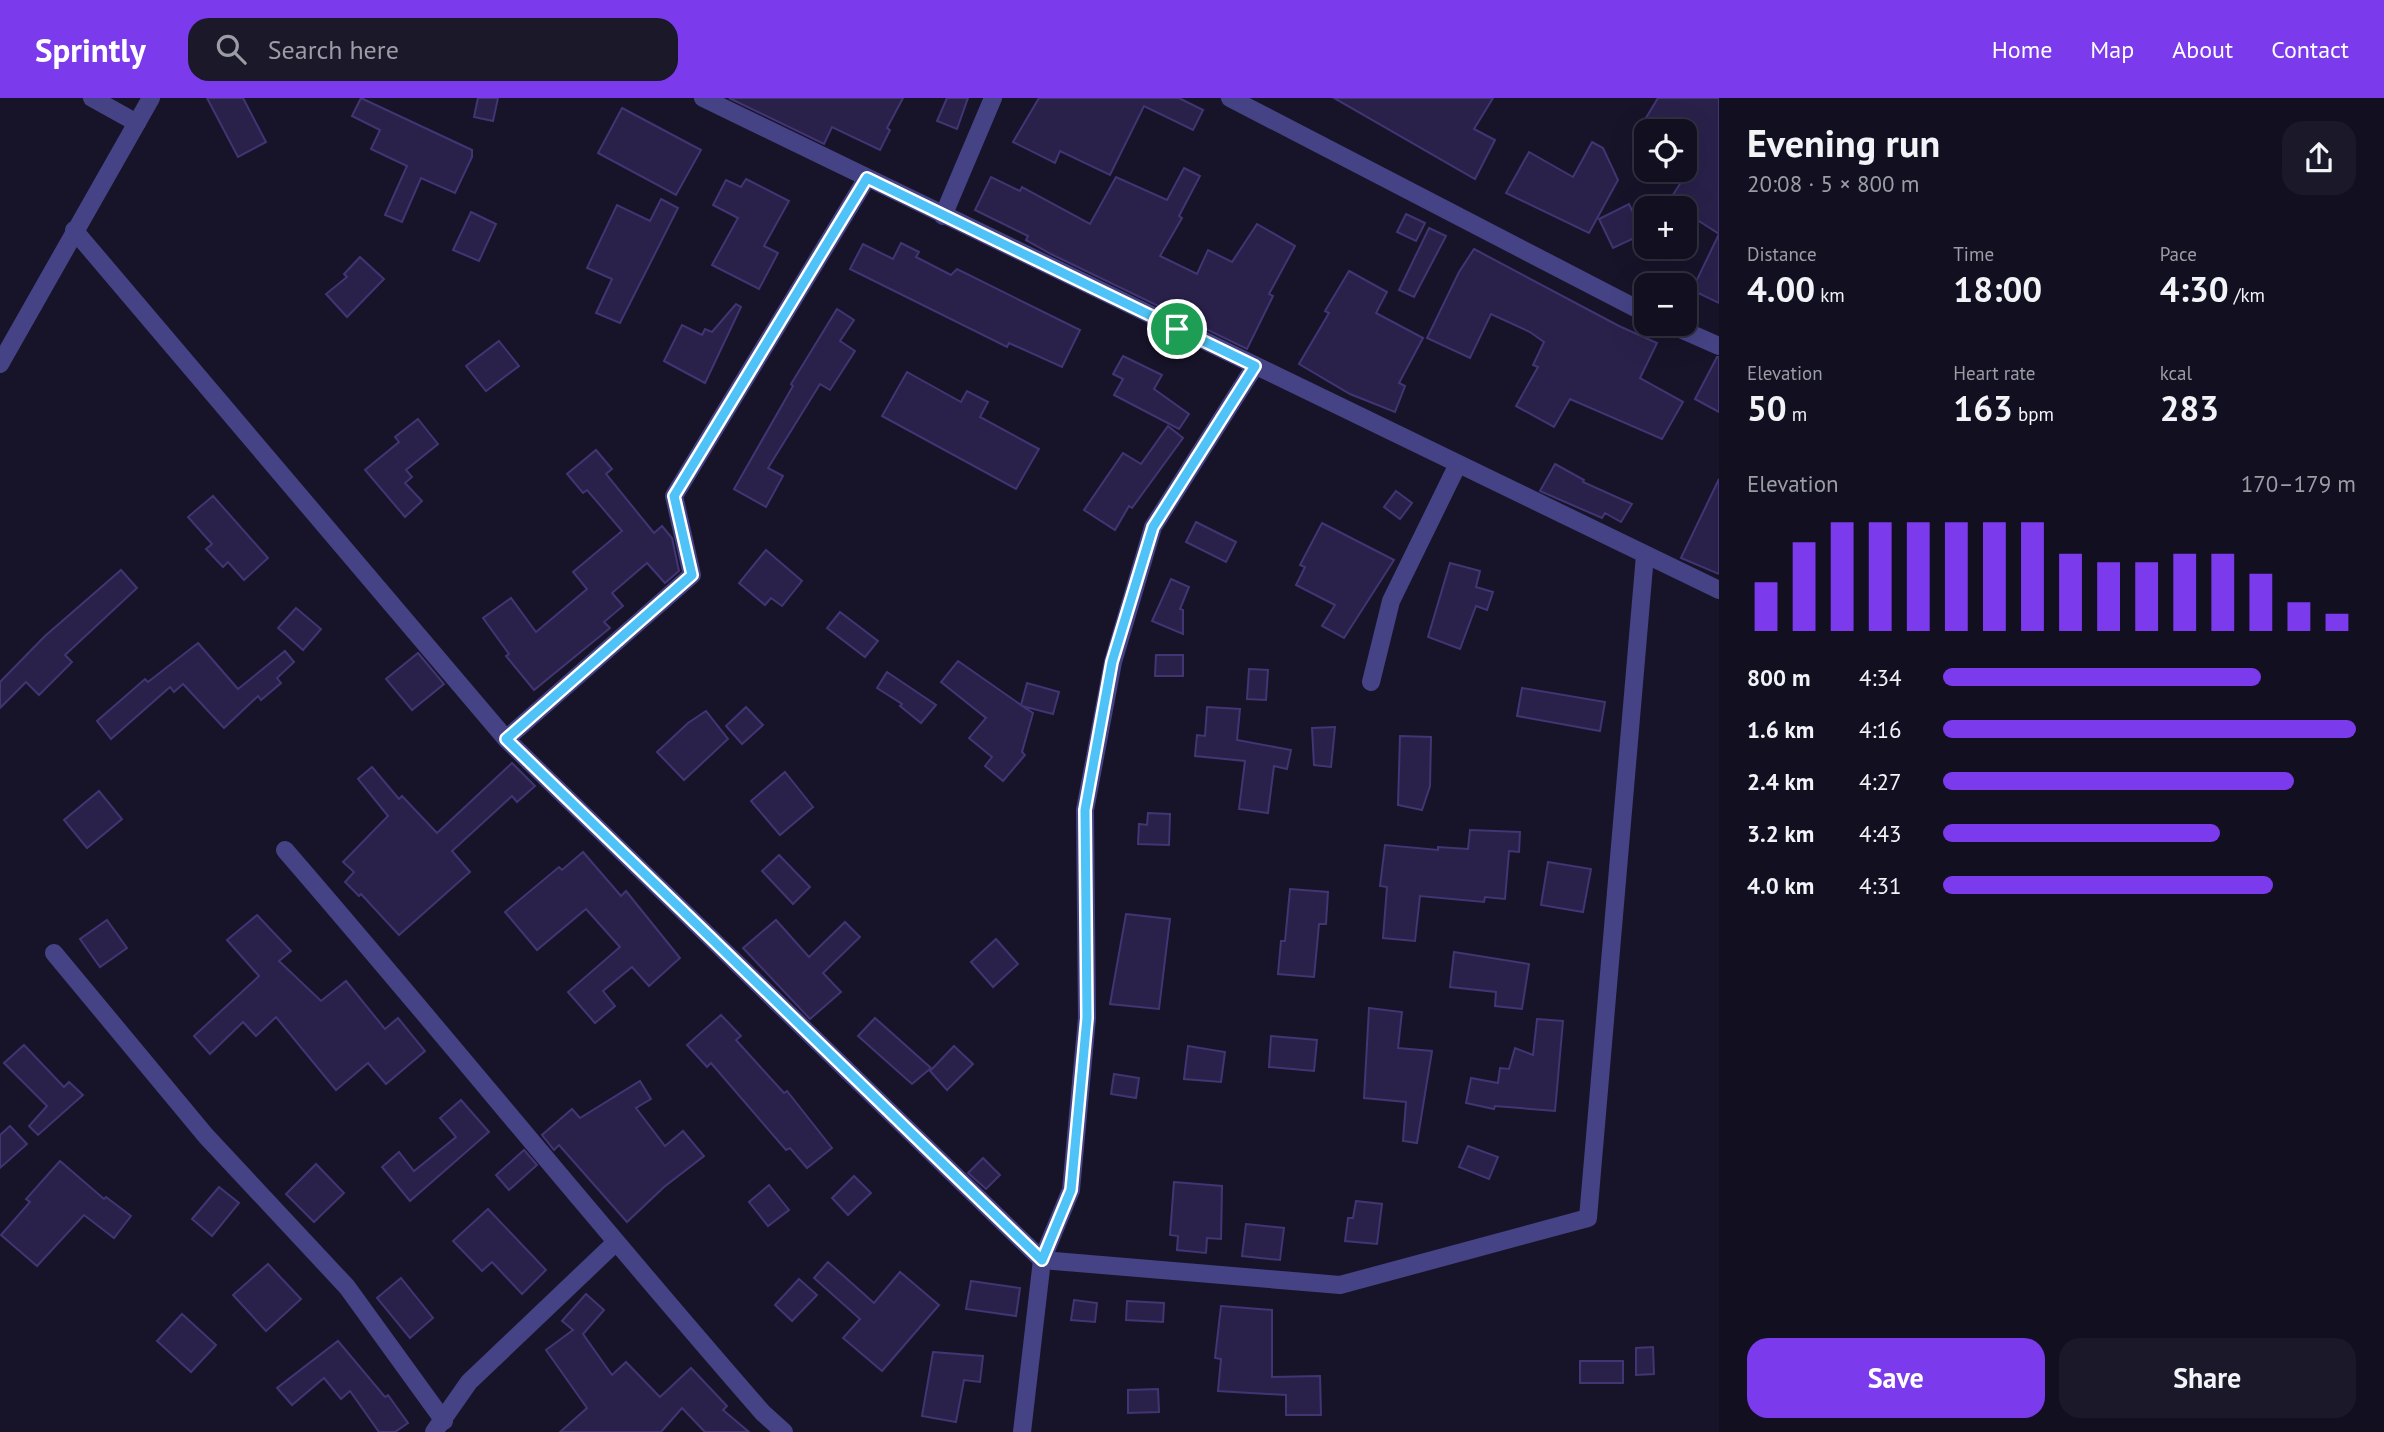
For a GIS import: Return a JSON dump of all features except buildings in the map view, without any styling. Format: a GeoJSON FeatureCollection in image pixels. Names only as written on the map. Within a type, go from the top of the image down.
{"type":"FeatureCollection","features":[{"type":"Feature","properties":{"kind":"street"},"geometry":{"type":"LineString","coordinates":[[92,98],[137,123]]}},
{"type":"Feature","properties":{"kind":"street"},"geometry":{"type":"LineString","coordinates":[[0,365],[151,98]]}},
{"type":"Feature","properties":{"kind":"street"},"geometry":{"type":"LineString","coordinates":[[703,98],[1719,590]]}},
{"type":"Feature","properties":{"kind":"street"},"geometry":{"type":"LineString","coordinates":[[943,216],[993,98]]}},
{"type":"Feature","properties":{"kind":"street"},"geometry":{"type":"LineString","coordinates":[[1230,98],[1634,307]]}},
{"type":"Feature","properties":{"kind":"street"},"geometry":{"type":"LineString","coordinates":[[506,739],[692,575],[674,496],[867,178]]}},
{"type":"Feature","properties":{"kind":"street"},"geometry":{"type":"LineString","coordinates":[[74,230],[506,739],[1042,1260],[1340,1284],[1588,1218],[1645,555]]}},
{"type":"Feature","properties":{"kind":"street"},"geometry":{"type":"LineString","coordinates":[[1696,336],[1719,346]]}},
{"type":"Feature","properties":{"kind":"street"},"geometry":{"type":"LineString","coordinates":[[1023,1432],[1042,1260],[1071,1190],[1087,1018],[1085,810],[1112,662],[1153,527],[1255,366]]}},
{"type":"Feature","properties":{"kind":"street"},"geometry":{"type":"LineString","coordinates":[[1371,682],[1391,601],[1458,464]]}},
{"type":"Feature","properties":{"kind":"street"},"geometry":{"type":"LineString","coordinates":[[285,850],[469,1062],[615,1243],[763,1413],[784,1432]]}},
{"type":"Feature","properties":{"kind":"street"},"geometry":{"type":"LineString","coordinates":[[54,953],[206,1136],[347,1287],[439,1426],[469,1382],[615,1243]]}},
{"type":"Feature","properties":{"kind":"route"},"geometry":{"type":"LineString","coordinates":[[867,178],[1177,329],[1255,366],[1153,527],[1112,662],[1085,810],[1087,1018],[1071,1190],[1042,1260],[709,933],[506,739],[692,575],[674,496],[867,178]]}}]}
